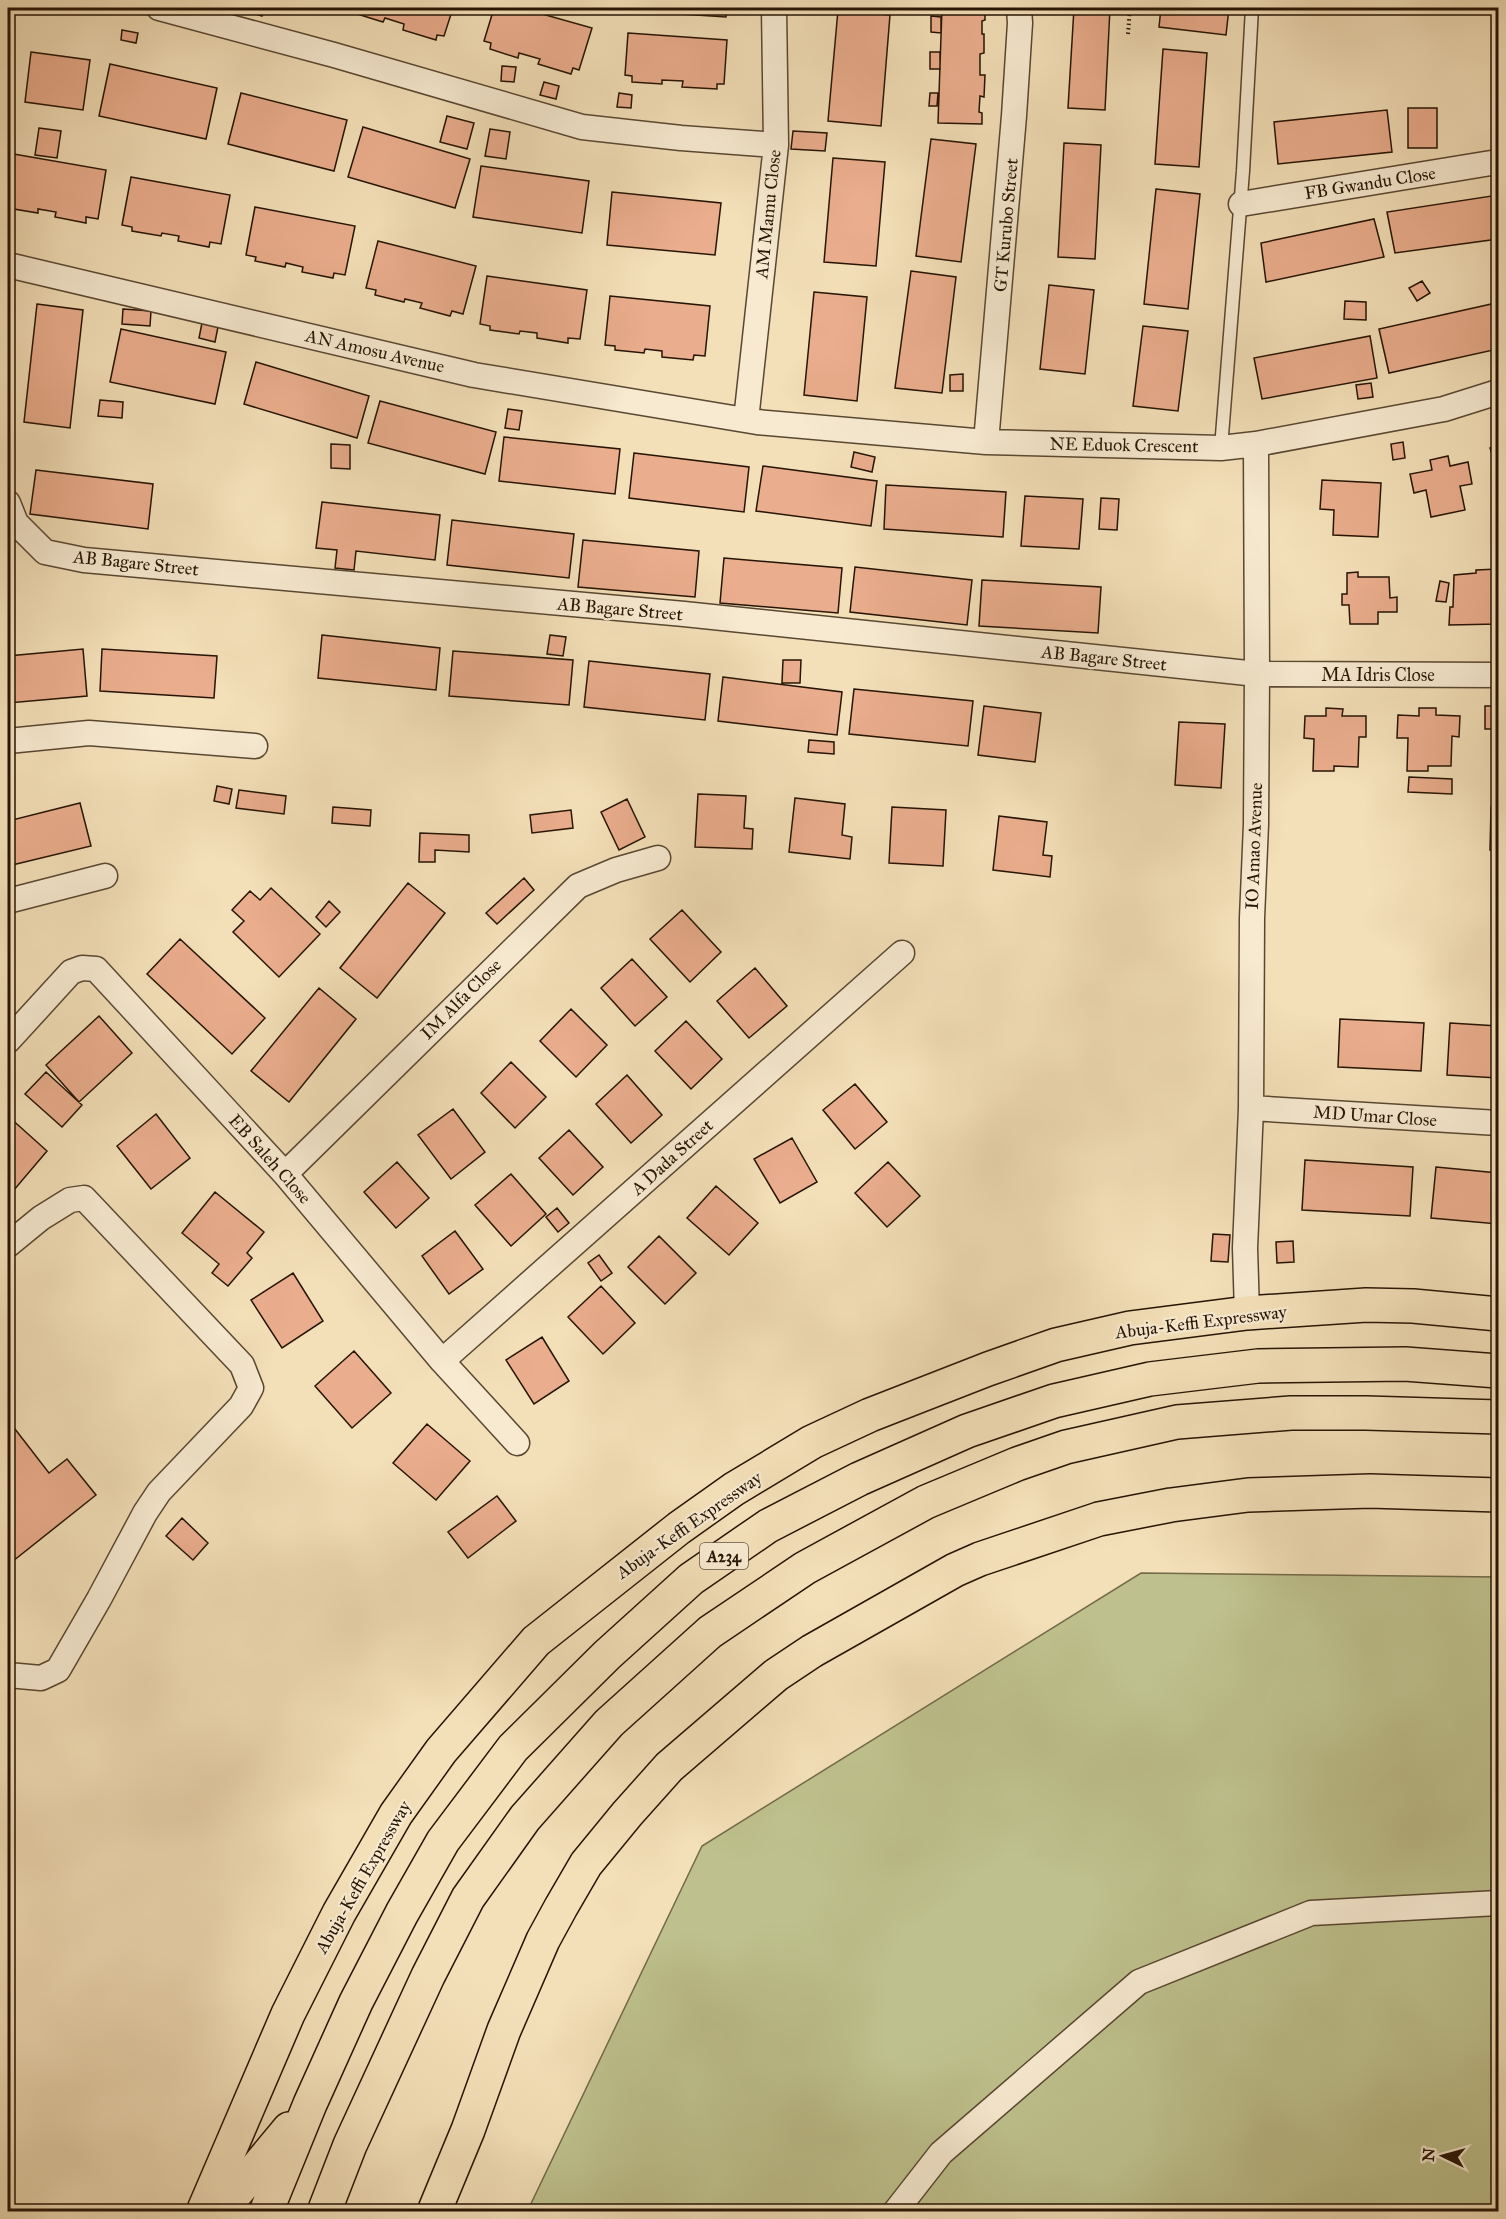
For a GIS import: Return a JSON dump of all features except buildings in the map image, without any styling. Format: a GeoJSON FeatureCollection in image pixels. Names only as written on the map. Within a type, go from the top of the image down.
{"type":"FeatureCollection","features":[{"type":"Feature","properties":{"kind":"highway","name":"Abuja-Keffi Expressway"},"geometry":{"type":"LineString","coordinates":[[203,2211],[288,2014],[339,1912],[396,1814],[441,1751],[536,1641],[679,1528],[734,1489],[812,1442],[870,1415],[1056,1345],[1130,1328],[1246,1313],[1366,1305],[1413,1306],[1498,1314]]}},
{"type":"Feature","properties":{"kind":"highway","name":"A234"},"geometry":{"type":"LineString","coordinates":[[266,2211],[310,2104],[356,2002],[443,1841],[513,1748],[607,1655],[691,1579],[768,1526],[859,1479],[967,1431],[1054,1401],[1150,1379],[1258,1366],[1405,1364],[1498,1371]]}},
{"type":"Feature","properties":{"kind":"highway"},"geometry":{"type":"LineString","coordinates":[[329,2203],[350,2145],[392,2050],[468,1898],[525,1818],[609,1723],[710,1632],[805,1568],[926,1502],[1017,1464],[1066,1447],[1178,1422],[1291,1413],[1498,1417]]}},
{"type":"Feature","properties":{"kind":"highway"},"geometry":{"type":"LineString","coordinates":[[434,2211],[468,2130],[504,2031],[539,1950],[586,1864],[669,1767],[776,1675],[812,1651],[955,1570],[980,1558],[1100,1519],[1171,1505],[1248,1496],[1370,1491],[1498,1495]]}},
{"type":"Feature","properties":{"kind":"highway"},"geometry":{"type":"LineString","coordinates":[[220,2211],[310,2104]]}},
{"type":"Feature","properties":{"kind":"street"},"geometry":{"type":"LineString","coordinates":[[159,8],[334,55],[582,127],[681,138],[776,145]]}},
{"type":"Feature","properties":{"kind":"street","name":"AM Mamu Close"},"geometry":{"type":"LineString","coordinates":[[746,420],[776,145],[774,8]]}},
{"type":"Feature","properties":{"kind":"street","name":"GT Kurubo Street"},"geometry":{"type":"LineString","coordinates":[[986,442],[1013,127],[1019,8]]}},
{"type":"Feature","properties":{"kind":"street","name":"FB Gwandu Close"},"geometry":{"type":"LineString","coordinates":[[1241,204],[1491,163],[1498,164]]}},
{"type":"Feature","properties":{"kind":"street","name":"AN Amosu Avenue"},"geometry":{"type":"LineString","coordinates":[[8,265],[474,375],[746,420]]}},
{"type":"Feature","properties":{"kind":"street","name":"NE Eduok Crescent"},"geometry":{"type":"LineString","coordinates":[[746,420],[986,442],[1221,448],[1256,444],[1444,409],[1498,392]]}},
{"type":"Feature","properties":{"kind":"street","name":"IO Amao Avenue"},"geometry":{"type":"LineString","coordinates":[[1246,1313],[1245,1248],[1251,1108],[1252,918],[1256,824],[1256,444]]}},
{"type":"Feature","properties":{"kind":"street","name":"AB Bagare Street"},"geometry":{"type":"LineString","coordinates":[[8,503],[16,523],[45,552],[84,560],[673,613],[1257,674]]}},
{"type":"Feature","properties":{"kind":"street","name":"MA Idris Close"},"geometry":{"type":"LineString","coordinates":[[1257,674],[1498,675]]}},
{"type":"Feature","properties":{"kind":"street"},"geometry":{"type":"LineString","coordinates":[[8,741],[89,733],[255,746]]}},
{"type":"Feature","properties":{"kind":"street","name":"IM Alfa Close"},"geometry":{"type":"LineString","coordinates":[[285,1174],[578,886],[616,870],[658,858]]}},
{"type":"Feature","properties":{"kind":"street"},"geometry":{"type":"LineString","coordinates":[[8,901],[105,876]]}},
{"type":"Feature","properties":{"kind":"street","name":"A Dada Street"},"geometry":{"type":"LineString","coordinates":[[442,1361],[902,952]]}},
{"type":"Feature","properties":{"kind":"street","name":"EB Saleh Close"},"geometry":{"type":"LineString","coordinates":[[8,1041],[71,972],[82,968],[96,969],[285,1174],[442,1361],[517,1443]]}},
{"type":"Feature","properties":{"kind":"street","name":"MD Umar Close"},"geometry":{"type":"LineString","coordinates":[[1251,1108],[1498,1123]]}},
{"type":"Feature","properties":{"kind":"street"},"geometry":{"type":"LineString","coordinates":[[8,1245],[41,1218],[70,1200],[84,1198],[242,1365],[251,1388],[241,1406],[159,1492],[145,1513],[58,1670],[41,1678],[8,1675]]}},
{"type":"Feature","properties":{"kind":"street"},"geometry":{"type":"LineString","coordinates":[[895,2211],[941,2153],[1139,1982],[1311,1913],[1498,1902]]}},
{"type":"Feature","properties":{"kind":"lane"},"geometry":{"type":"LineString","coordinates":[[1221,448],[1241,204],[1252,8]]}},
{"type":"Feature","properties":{"kind":"path"},"geometry":{"type":"LineString","coordinates":[[1128,34],[1130,8]]}},
{"type":"Feature","properties":{"kind":"green space"},"geometry":{"type":"Polygon","coordinates":[[[1141,1573],[1498,1577],[1498,2211],[527,2212],[702,1846],[1141,1573]]]}}]}
